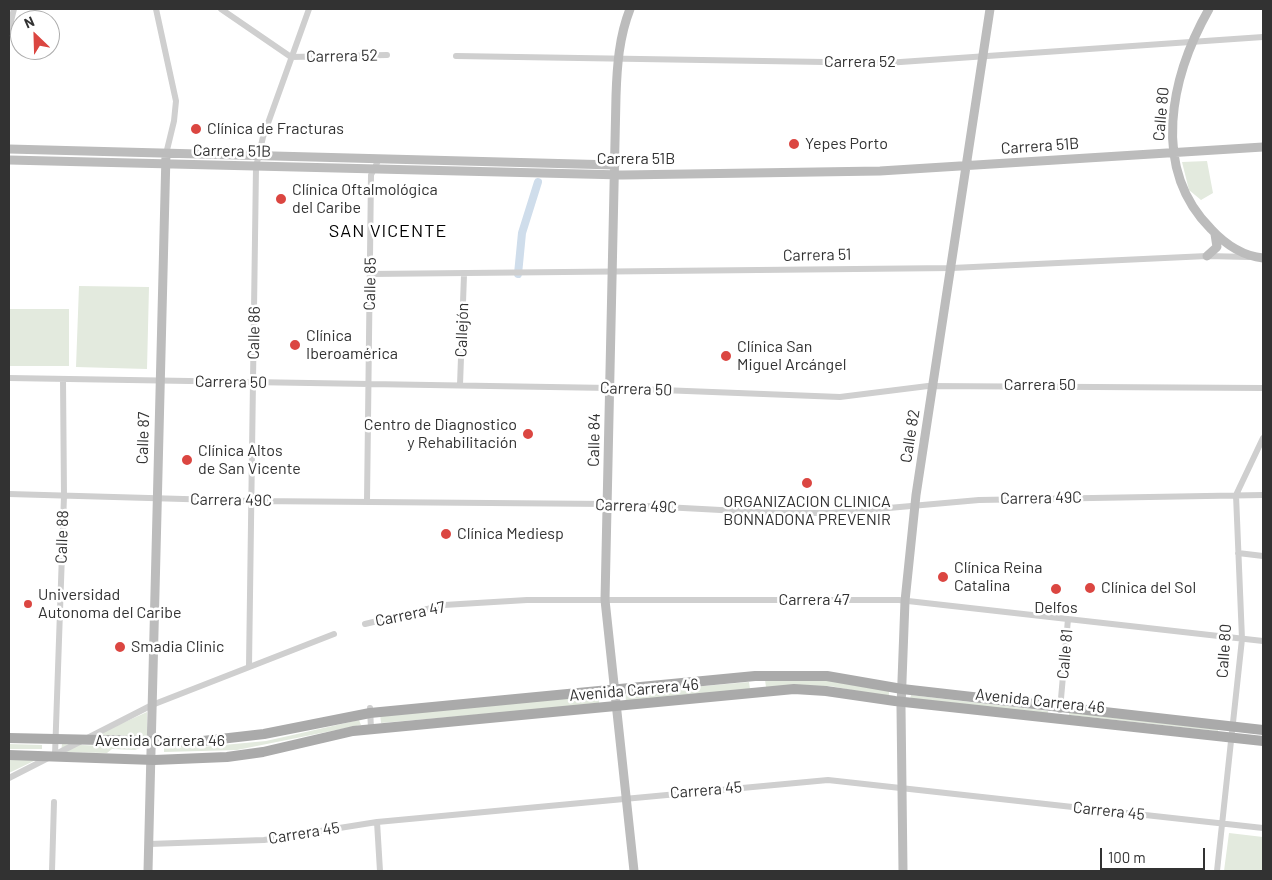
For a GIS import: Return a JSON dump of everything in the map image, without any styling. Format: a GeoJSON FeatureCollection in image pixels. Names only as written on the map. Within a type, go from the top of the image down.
{"type":"FeatureCollection","features":[{"type":"Feature","properties":{"kind":"main road","name":"Calle 84"},"geometry":{"type":"LineString","coordinates":[[630,9],[623,30],[618,60],[605,600],[634,871]]}},
{"type":"Feature","properties":{"kind":"main road","name":"Calle 82"},"geometry":{"type":"LineString","coordinates":[[903,871],[900,788],[905,601],[915,505],[968,166],[990,9]]}},
{"type":"Feature","properties":{"kind":"main road","name":"Calle 80"},"geometry":{"type":"LineString","coordinates":[[1208,9],[1176,91],[1172,136],[1173,152],[1179,180],[1188,200],[1200,218],[1215,233],[1251,257]]}},
{"type":"Feature","properties":{"kind":"main road","name":"Carrera 51B"},"geometry":{"type":"LineString","coordinates":[[9,160],[614,175],[880,171],[1263,147]]}},
{"type":"Feature","properties":{"kind":"main road","name":"Carrera 51B"},"geometry":{"type":"LineString","coordinates":[[9,149],[615,164]]}},
{"type":"Feature","properties":{"kind":"main road","name":"Calle 87"},"geometry":{"type":"LineString","coordinates":[[148,871],[166,154]]}},
{"type":"Feature","properties":{"kind":"main road"},"geometry":{"type":"LineString","coordinates":[[1207,256],[1217,247],[1218,240],[1215,233]]}},
{"type":"Feature","properties":{"kind":"main road","name":"Carrera 51"},"geometry":{"type":"LineString","coordinates":[[1251,257],[1263,258]]}},
{"type":"Feature","properties":{"kind":"main road"},"geometry":{"type":"LineString","coordinates":[[755,676],[756,693]]}},
{"type":"Feature","properties":{"kind":"main road","name":"Avenida Carrera 46"},"geometry":{"type":"LineString","coordinates":[[9,738],[194,742],[264,734],[370,710],[614,690],[755,676],[827,676],[902,689],[1060,707],[1231,732],[1263,740]]}},
{"type":"Feature","properties":{"kind":"main road","name":"Avenida Carrera 46"},"geometry":{"type":"LineString","coordinates":[[9,755],[191,760],[245,755],[299,745],[334,735],[371,729],[794,689],[826,690],[901,702],[1059,718],[1231,732],[1263,730]]}},
{"type":"Feature","properties":{"kind":"street"},"geometry":{"type":"LineString","coordinates":[[9,29],[14,9]]}},
{"type":"Feature","properties":{"kind":"street","name":"Calle 87"},"geometry":{"type":"LineString","coordinates":[[156,9],[176,102],[174,121],[166,154]]}},
{"type":"Feature","properties":{"kind":"street","name":"Carrera 52"},"geometry":{"type":"LineString","coordinates":[[221,9],[291,57],[387,55]]}},
{"type":"Feature","properties":{"kind":"street","name":"Calle 86"},"geometry":{"type":"LineString","coordinates":[[249,666],[253,501],[256,167],[291,57],[309,9]]}},
{"type":"Feature","properties":{"kind":"street","name":"Carrera 52"},"geometry":{"type":"LineString","coordinates":[[456,56],[886,63],[1263,37]]}},
{"type":"Feature","properties":{"kind":"street","name":"Calle 85"},"geometry":{"type":"LineString","coordinates":[[367,501],[371,175],[379,159]]}},
{"type":"Feature","properties":{"kind":"street","name":"Carrera 51"},"geometry":{"type":"LineString","coordinates":[[370,274],[464,275],[952,268],[1207,256],[1251,257]]}},
{"type":"Feature","properties":{"kind":"street","name":"Callejón"},"geometry":{"type":"LineString","coordinates":[[460,384],[464,275]]}},
{"type":"Feature","properties":{"kind":"street","name":"Carrera 50"},"geometry":{"type":"LineString","coordinates":[[9,378],[253,383],[460,384],[840,397],[933,386],[1263,388]]}},
{"type":"Feature","properties":{"kind":"street","name":"Calle 88"},"geometry":{"type":"LineString","coordinates":[[55,755],[64,496],[63,379]]}},
{"type":"Feature","properties":{"kind":"street","name":"Calle 80"},"geometry":{"type":"LineString","coordinates":[[1217,871],[1242,639],[1236,495],[1263,438]]}},
{"type":"Feature","properties":{"kind":"street","name":"Carrera 49C"},"geometry":{"type":"LineString","coordinates":[[9,494],[253,501],[608,504],[777,513],[832,513],[979,500],[1263,495]]}},
{"type":"Feature","properties":{"kind":"street"},"geometry":{"type":"LineString","coordinates":[[1238,553],[1263,556]]}},
{"type":"Feature","properties":{"kind":"street","name":"Carrera 47"},"geometry":{"type":"LineString","coordinates":[[365,624],[444,605],[527,600],[905,601],[1263,641]]}},
{"type":"Feature","properties":{"kind":"street","name":"Calle 81"},"geometry":{"type":"LineString","coordinates":[[1059,718],[1068,619]]}},
{"type":"Feature","properties":{"kind":"street"},"geometry":{"type":"LineString","coordinates":[[9,778],[55,755],[81,739],[152,705],[334,634]]}},
{"type":"Feature","properties":{"kind":"street"},"geometry":{"type":"LineString","coordinates":[[370,710],[371,729]]}},
{"type":"Feature","properties":{"kind":"street","name":"Carrera 45"},"geometry":{"type":"LineString","coordinates":[[149,844],[264,840],[377,822],[626,797],[828,780],[1263,828]]}},
{"type":"Feature","properties":{"kind":"street"},"geometry":{"type":"LineString","coordinates":[[52,871],[54,802]]}},
{"type":"Feature","properties":{"kind":"street"},"geometry":{"type":"LineString","coordinates":[[377,822],[380,871]]}},
{"type":"Feature","properties":{"kind":"shaded area"},"geometry":{"type":"Polygon","coordinates":[[[1207,161],[1213,193],[1201,200],[1189,190],[1182,162],[1207,161]]]}},
{"type":"Feature","properties":{"kind":"shaded area"},"geometry":{"type":"Polygon","coordinates":[[[79,286],[149,287],[147,369],[76,367],[79,286]]]}},
{"type":"Feature","properties":{"kind":"shaded area"},"geometry":{"type":"Polygon","coordinates":[[[9,309],[69,309],[69,366],[9,366],[9,309]]]}},
{"type":"Feature","properties":{"kind":"shaded area"},"geometry":{"type":"Polygon","coordinates":[[[765,680],[829,680],[889,690],[889,697],[830,686],[766,687],[765,680]]]}},
{"type":"Feature","properties":{"kind":"shaded area"},"geometry":{"type":"Polygon","coordinates":[[[749,682],[750,689],[626,701],[625,693],[749,682]]]}},
{"type":"Feature","properties":{"kind":"shaded area"},"geometry":{"type":"Polygon","coordinates":[[[599,695],[599,704],[381,723],[380,714],[599,695]]]}},
{"type":"Feature","properties":{"kind":"shaded area"},"geometry":{"type":"Polygon","coordinates":[[[911,695],[1048,711],[1048,714],[910,699],[911,695]]]}},
{"type":"Feature","properties":{"kind":"shaded area"},"geometry":{"type":"Polygon","coordinates":[[[147,712],[147,736],[90,737],[98,734],[147,712]]]}},
{"type":"Feature","properties":{"kind":"shaded area"},"geometry":{"type":"Polygon","coordinates":[[[1069,712],[1218,727],[1218,731],[1069,715],[1069,712]]]}},
{"type":"Feature","properties":{"kind":"shaded area"},"geometry":{"type":"Polygon","coordinates":[[[359,720],[361,725],[237,750],[164,752],[164,747],[202,747],[266,741],[359,720]]]}},
{"type":"Feature","properties":{"kind":"shaded area"},"geometry":{"type":"Polygon","coordinates":[[[9,744],[42,745],[42,749],[9,749],[9,744]]]}},
{"type":"Feature","properties":{"kind":"shaded area"},"geometry":{"type":"Polygon","coordinates":[[[62,744],[140,748],[135,750],[112,749],[107,753],[61,752],[62,744]]]}},
{"type":"Feature","properties":{"kind":"shaded area"},"geometry":{"type":"Polygon","coordinates":[[[42,757],[9,773],[9,758],[42,757]]]}},
{"type":"Feature","properties":{"kind":"shaded area"},"geometry":{"type":"Polygon","coordinates":[[[1229,833],[1263,837],[1263,871],[1224,871],[1229,833]]]}},
{"type":"Feature","properties":{"kind":"waterway"},"geometry":{"type":"LineString","coordinates":[[518,274],[522,233],[538,182]]}},
{"type":"Feature","properties":{"kind":"place","name":"Clínica de Fracturas"},"geometry":{"type":"Point","coordinates":[196,129]}},
{"type":"Feature","properties":{"kind":"place","name":"Yepes Porto"},"geometry":{"type":"Point","coordinates":[794,144]}},
{"type":"Feature","properties":{"kind":"place","name":"Clínica Oftalmológica del Caribe"},"geometry":{"type":"Point","coordinates":[281,199]}},
{"type":"Feature","properties":{"kind":"place","name":"Clínica Iberoamérica"},"geometry":{"type":"Point","coordinates":[295,345]}},
{"type":"Feature","properties":{"kind":"place","name":"Clínica San Miguel Arcángel"},"geometry":{"type":"Point","coordinates":[726,356]}},
{"type":"Feature","properties":{"kind":"place","name":"Centro de Diagnostico y Rehabilitación"},"geometry":{"type":"Point","coordinates":[528,434]}},
{"type":"Feature","properties":{"kind":"place","name":"Clínica Altos de San Vicente"},"geometry":{"type":"Point","coordinates":[187,460]}},
{"type":"Feature","properties":{"kind":"place","name":"ORGANIZACION CLINICA BONNADONA PREVENIR"},"geometry":{"type":"Point","coordinates":[807,483]}},
{"type":"Feature","properties":{"kind":"place","name":"Clínica Mediesp"},"geometry":{"type":"Point","coordinates":[446,534]}},
{"type":"Feature","properties":{"kind":"place","name":"Clínica Reina Catalina"},"geometry":{"type":"Point","coordinates":[943,577]}},
{"type":"Feature","properties":{"kind":"place","name":"Clínica del Sol"},"geometry":{"type":"Point","coordinates":[1090,588]}},
{"type":"Feature","properties":{"kind":"place","name":"Delfos"},"geometry":{"type":"Point","coordinates":[1056,589]}},
{"type":"Feature","properties":{"kind":"place","name":"Universidad Autonoma del Caribe"},"geometry":{"type":"Point","coordinates":[28,604]}},
{"type":"Feature","properties":{"kind":"place","name":"Smadia Clinic"},"geometry":{"type":"Point","coordinates":[120,647]}},
{"type":"Feature","properties":{"kind":"district","name":"SAN VICENTE"},"geometry":{"type":"Point","coordinates":[388,231]}}]}
